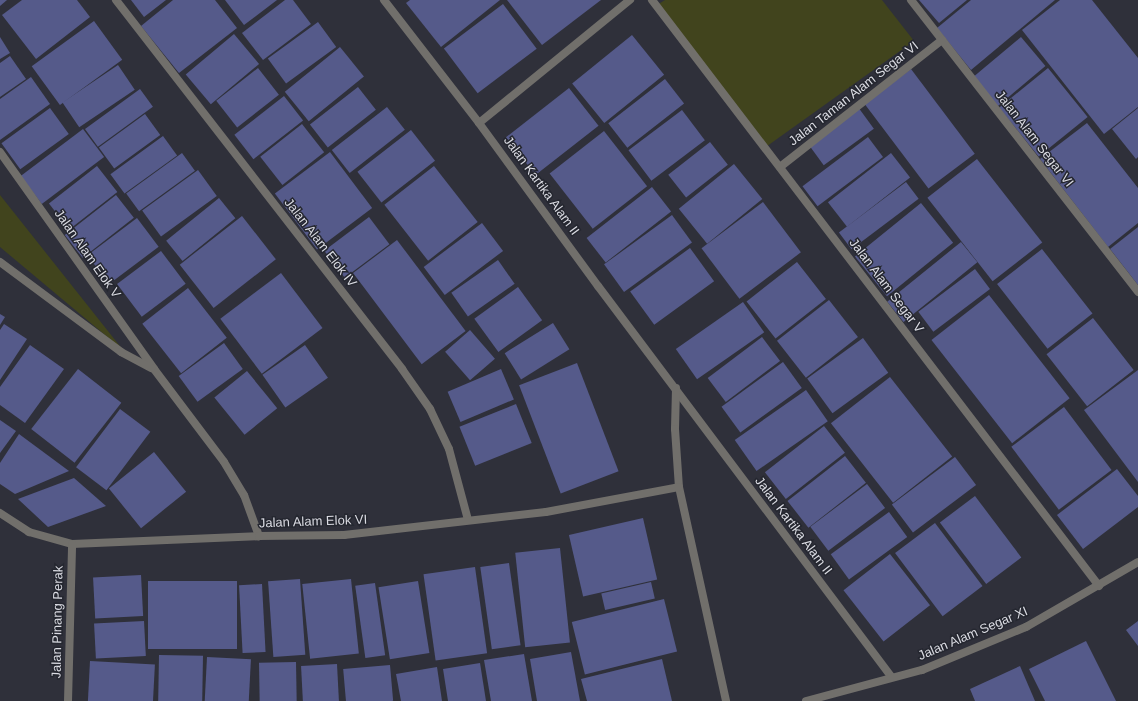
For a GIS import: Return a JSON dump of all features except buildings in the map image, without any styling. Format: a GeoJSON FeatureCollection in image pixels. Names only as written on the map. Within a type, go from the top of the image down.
{"type":"FeatureCollection","features":[{"type":"Feature","properties":{"kind":"street","name":"Jalan Alam Elok IV"},"geometry":{"type":"LineString","coordinates":[[116,0],[402,369],[430,409],[449,449],[468,520]]}},
{"type":"Feature","properties":{"kind":"street","name":"Jalan Kartika Alam II"},"geometry":{"type":"LineString","coordinates":[[384,0],[479,122],[892,677]]}},
{"type":"Feature","properties":{"kind":"street"},"geometry":{"type":"LineString","coordinates":[[479,122],[630,0]]}},
{"type":"Feature","properties":{"kind":"street","name":"Jalan Alam Segar V"},"geometry":{"type":"LineString","coordinates":[[652,0],[1099,586]]}},
{"type":"Feature","properties":{"kind":"street","name":"Jalan Alam Segar VI"},"geometry":{"type":"LineString","coordinates":[[911,0],[1138,292]]}},
{"type":"Feature","properties":{"kind":"street","name":"Jalan Taman Alam Segar VI"},"geometry":{"type":"LineString","coordinates":[[780,166],[942,40]]}},
{"type":"Feature","properties":{"kind":"street","name":"Jalan Alam Elok V"},"geometry":{"type":"LineString","coordinates":[[0,152],[154,369],[224,462],[244,495],[259,536]]}},
{"type":"Feature","properties":{"kind":"street","name":"Jalan Alam Elok V"},"geometry":{"type":"LineString","coordinates":[[0,262],[121,352],[154,369]]}},
{"type":"Feature","properties":{"kind":"street"},"geometry":{"type":"LineString","coordinates":[[676,388],[674,429],[678,487],[726,701]]}},
{"type":"Feature","properties":{"kind":"street","name":"Jalan Alam Elok VI"},"geometry":{"type":"LineString","coordinates":[[0,513],[29,532],[72,544],[259,536],[344,535],[546,512],[678,487]]}},
{"type":"Feature","properties":{"kind":"street","name":"Jalan Pinang Perak"},"geometry":{"type":"LineString","coordinates":[[68,701],[72,544]]}},
{"type":"Feature","properties":{"kind":"street","name":"Jalan Alam Segar XI"},"geometry":{"type":"LineString","coordinates":[[806,701],[922,670],[1026,627],[1138,562]]}},
{"type":"Feature","properties":{"kind":"green space"},"geometry":{"type":"Polygon","coordinates":[[[665,0],[882,0],[914,41],[763,149],[657,5],[665,0]]]}},
{"type":"Feature","properties":{"kind":"green space"},"geometry":{"type":"Polygon","coordinates":[[[0,195],[123,350],[0,247],[0,195]]]}}]}
